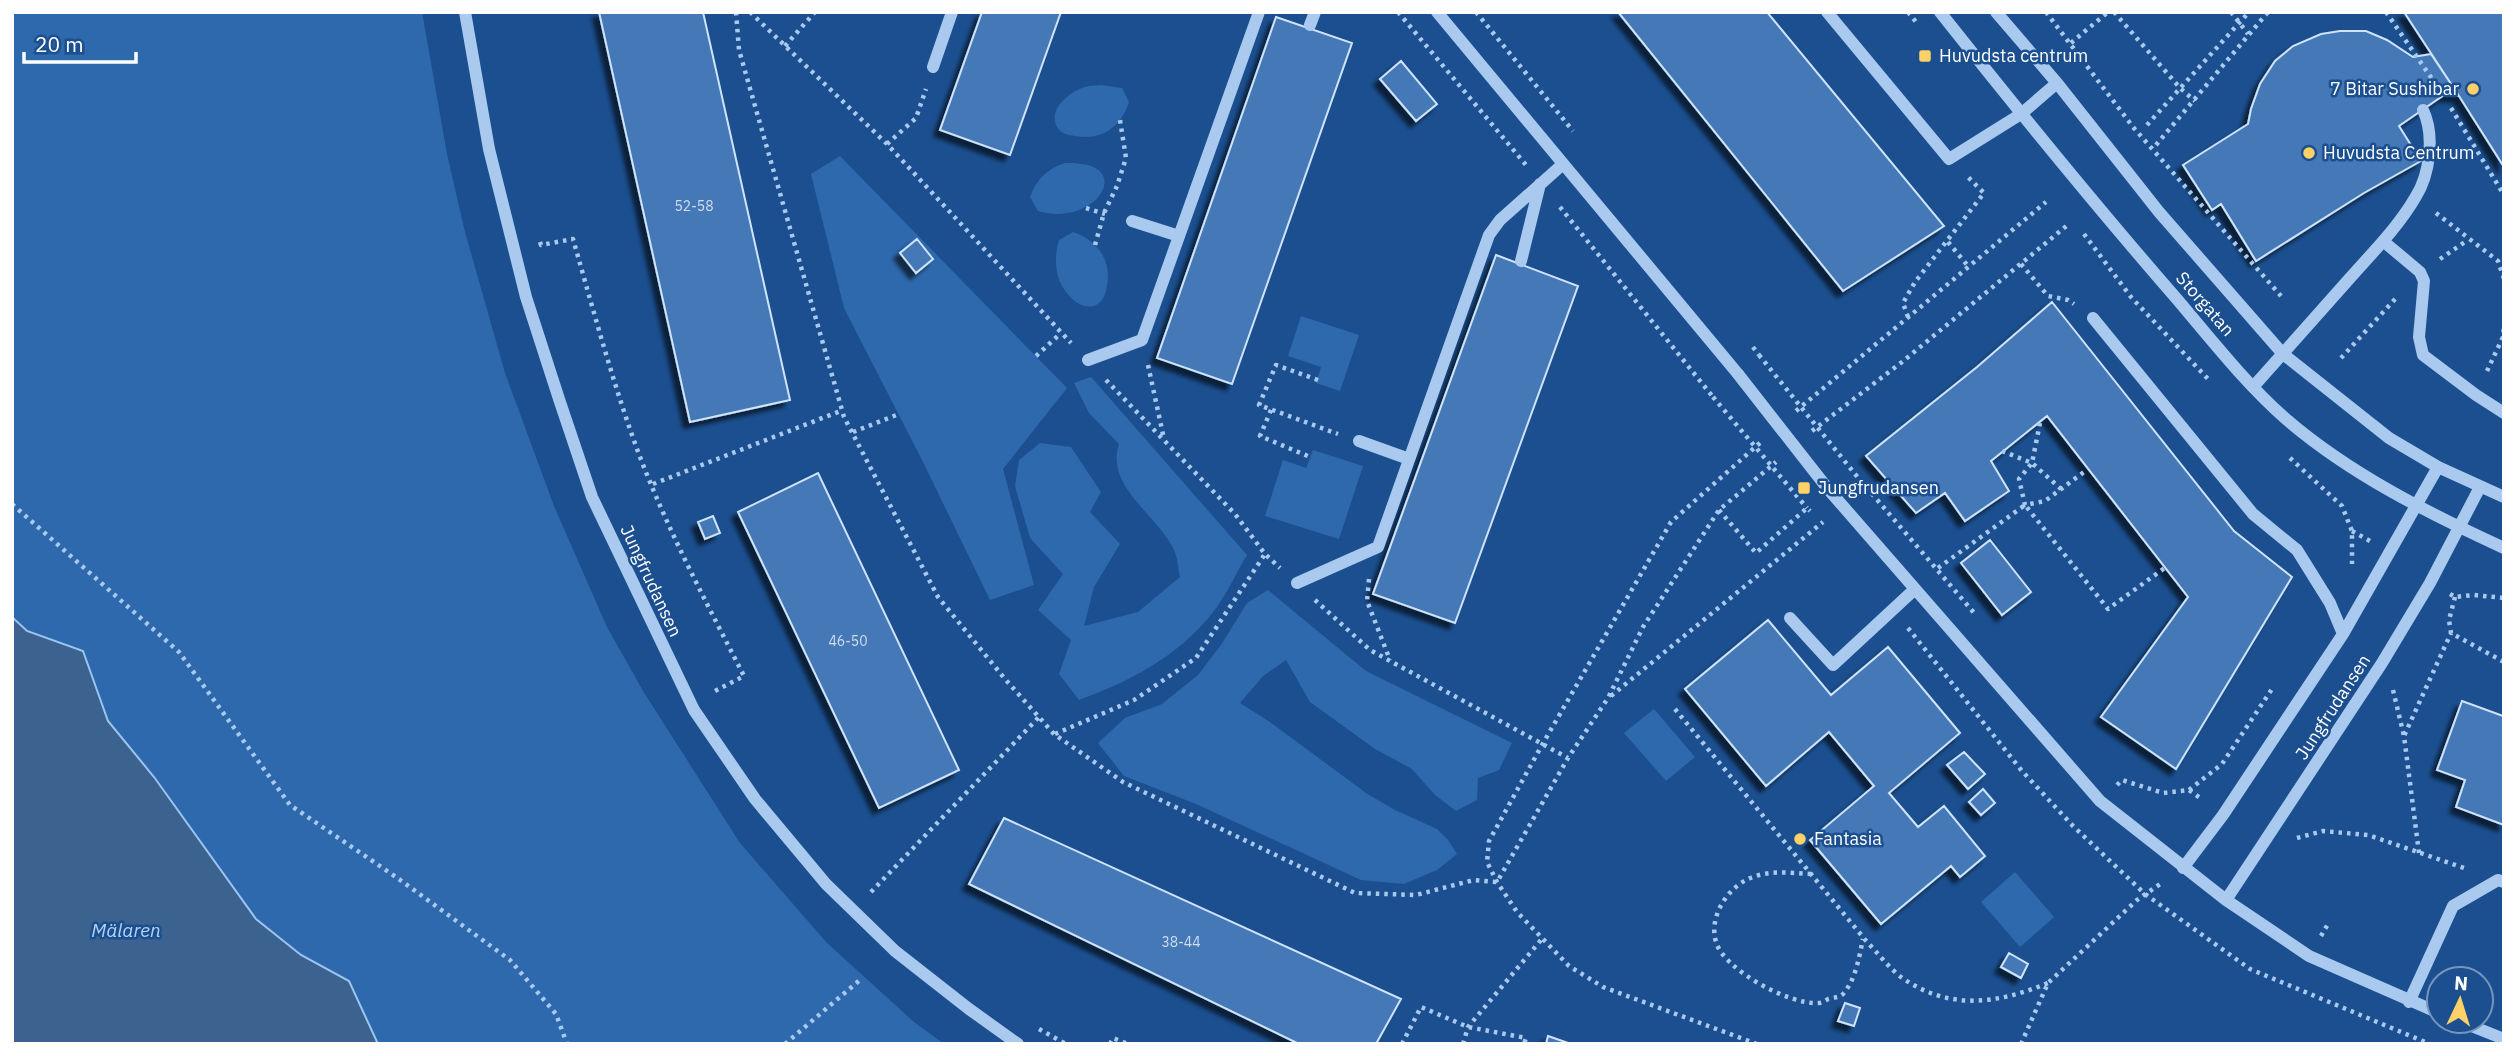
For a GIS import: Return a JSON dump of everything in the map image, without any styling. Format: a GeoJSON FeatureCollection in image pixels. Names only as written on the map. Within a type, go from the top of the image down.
{"type":"FeatureCollection","features":[{"type":"Feature","properties":{"kind":"street","name":"Jungfrudansen"},"geometry":{"type":"LineString","coordinates":[[465,12],[489,149],[526,297],[559,399],[592,497],[694,710],[755,799],[826,884],[895,951],[1018,1044]]}},
{"type":"Feature","properties":{"kind":"street"},"geometry":{"type":"LineString","coordinates":[[933,67],[953,12]]}},
{"type":"Feature","properties":{"kind":"street"},"geometry":{"type":"LineString","coordinates":[[1088,360],[1142,340],[1259,12]]}},
{"type":"Feature","properties":{"kind":"street"},"geometry":{"type":"LineString","coordinates":[[1310,25],[1315,12]]}},
{"type":"Feature","properties":{"kind":"street"},"geometry":{"type":"LineString","coordinates":[[1437,12],[1738,374],[1828,489],[2099,801],[2183,868],[2309,956],[2425,1008]]}},
{"type":"Feature","properties":{"kind":"street"},"geometry":{"type":"LineString","coordinates":[[1827,12],[1949,159],[2021,114],[2057,83]]}},
{"type":"Feature","properties":{"kind":"street","name":"Storgatan"},"geometry":{"type":"LineString","coordinates":[[1940,12],[2080,186],[2253,387],[2287,419],[2362,475],[2504,548]]}},
{"type":"Feature","properties":{"kind":"street","name":"Storgatan"},"geometry":{"type":"LineString","coordinates":[[1996,12],[2057,83],[2159,212],[2283,354],[2389,438],[2438,467],[2504,497]]}},
{"type":"Feature","properties":{"kind":"street"},"geometry":{"type":"LineString","coordinates":[[2253,387],[2383,241],[2416,197],[2425,177],[2429,154],[2427,120],[2423,110]]}},
{"type":"Feature","properties":{"kind":"street"},"geometry":{"type":"LineString","coordinates":[[1297,583],[1378,547],[1489,235],[1500,220],[1563,164]]}},
{"type":"Feature","properties":{"kind":"street"},"geometry":{"type":"LineString","coordinates":[[1521,261],[1540,183]]}},
{"type":"Feature","properties":{"kind":"street"},"geometry":{"type":"LineString","coordinates":[[1132,221],[1179,236]]}},
{"type":"Feature","properties":{"kind":"street"},"geometry":{"type":"LineString","coordinates":[[2383,241],[2420,272],[2424,281],[2419,337],[2423,355],[2504,413]]}},
{"type":"Feature","properties":{"kind":"street"},"geometry":{"type":"LineString","coordinates":[[2093,318],[2253,514],[2297,550],[2330,603],[2343,634]]}},
{"type":"Feature","properties":{"kind":"street"},"geometry":{"type":"LineString","coordinates":[[1359,441],[1409,459]]}},
{"type":"Feature","properties":{"kind":"street","name":"Jungfrudansen"},"geometry":{"type":"LineString","coordinates":[[2183,868],[2223,815],[2343,634],[2438,467]]}},
{"type":"Feature","properties":{"kind":"street","name":"Jungfrudansen"},"geometry":{"type":"LineString","coordinates":[[2227,900],[2382,663],[2430,583],[2480,486]]}},
{"type":"Feature","properties":{"kind":"street"},"geometry":{"type":"LineString","coordinates":[[1790,618],[1833,665],[1915,589]]}},
{"type":"Feature","properties":{"kind":"street"},"geometry":{"type":"LineString","coordinates":[[2409,1002],[2453,905],[2498,880],[2504,882]]}},
{"type":"Feature","properties":{"kind":"path"},"geometry":{"type":"LineString","coordinates":[[736,12],[739,50],[843,410],[938,597],[1038,717],[1054,734],[1123,782],[1354,893],[1416,895],[1474,880],[1497,882]]}},
{"type":"Feature","properties":{"kind":"path"},"geometry":{"type":"LineString","coordinates":[[750,12],[887,144],[1061,333],[1235,514],[1265,554],[1370,650],[1568,758]]}},
{"type":"Feature","properties":{"kind":"path"},"geometry":{"type":"LineString","coordinates":[[785,46],[815,12]]}},
{"type":"Feature","properties":{"kind":"path"},"geometry":{"type":"LineString","coordinates":[[2046,12],[2133,127],[2281,296]]}},
{"type":"Feature","properties":{"kind":"path"},"geometry":{"type":"LineString","coordinates":[[2071,43],[2108,12]]}},
{"type":"Feature","properties":{"kind":"path"},"geometry":{"type":"LineString","coordinates":[[2114,12],[2180,88],[2195,101]]}},
{"type":"Feature","properties":{"kind":"path"},"geometry":{"type":"LineString","coordinates":[[2231,12],[2248,34]]}},
{"type":"Feature","properties":{"kind":"path"},"geometry":{"type":"LineString","coordinates":[[2147,125],[2249,12]]}},
{"type":"Feature","properties":{"kind":"path"},"geometry":{"type":"LineString","coordinates":[[2156,145],[2268,12]]}},
{"type":"Feature","properties":{"kind":"path"},"geometry":{"type":"LineString","coordinates":[[2386,12],[2444,95]]}},
{"type":"Feature","properties":{"kind":"path"},"geometry":{"type":"LineString","coordinates":[[2450,106],[2504,195]]}},
{"type":"Feature","properties":{"kind":"path"},"geometry":{"type":"LineString","coordinates":[[887,144],[916,118]]}},
{"type":"Feature","properties":{"kind":"path"},"geometry":{"type":"LineString","coordinates":[[1095,246],[1104,214],[1126,158],[1120,120]]}},
{"type":"Feature","properties":{"kind":"path"},"geometry":{"type":"LineString","coordinates":[[1908,317],[1903,303],[1915,282],[1984,193],[1949,159]]}},
{"type":"Feature","properties":{"kind":"path"},"geometry":{"type":"LineString","coordinates":[[2416,197],[2498,261],[2504,279]]}},
{"type":"Feature","properties":{"kind":"path"},"geometry":{"type":"LineString","coordinates":[[1803,439],[2070,223]]}},
{"type":"Feature","properties":{"kind":"path"},"geometry":{"type":"LineString","coordinates":[[538,233],[541,245],[573,239],[602,342],[638,451],[695,582],[744,676],[715,691],[720,699]]}},
{"type":"Feature","properties":{"kind":"path"},"geometry":{"type":"LineString","coordinates":[[1948,242],[1968,266]]}},
{"type":"Feature","properties":{"kind":"path"},"geometry":{"type":"LineString","coordinates":[[2021,264],[2048,296]]}},
{"type":"Feature","properties":{"kind":"path"},"geometry":{"type":"LineString","coordinates":[[2476,395],[2503,337],[2504,326]]}},
{"type":"Feature","properties":{"kind":"path"},"geometry":{"type":"LineString","coordinates":[[1036,356],[1061,333]]}},
{"type":"Feature","properties":{"kind":"path"},"geometry":{"type":"LineString","coordinates":[[1142,340],[1164,440]]}},
{"type":"Feature","properties":{"kind":"path"},"geometry":{"type":"LineString","coordinates":[[1759,355],[1855,474]]}},
{"type":"Feature","properties":{"kind":"path"},"geometry":{"type":"LineString","coordinates":[[1318,380],[1276,365],[1259,405],[1359,441]]}},
{"type":"Feature","properties":{"kind":"path"},"geometry":{"type":"LineString","coordinates":[[1713,397],[1807,509],[1756,553],[1718,510]]}},
{"type":"Feature","properties":{"kind":"path"},"geometry":{"type":"LineString","coordinates":[[653,484],[843,410]]}},
{"type":"Feature","properties":{"kind":"path"},"geometry":{"type":"LineString","coordinates":[[1271,410],[1260,436],[1310,457]]}},
{"type":"Feature","properties":{"kind":"path"},"geometry":{"type":"LineString","coordinates":[[853,432],[899,414]]}},
{"type":"Feature","properties":{"kind":"path"},"geometry":{"type":"LineString","coordinates":[[2039,422],[2032,463],[2019,479],[2025,505],[2108,608],[2165,567]]}},
{"type":"Feature","properties":{"kind":"path"},"geometry":{"type":"LineString","coordinates":[[2002,451],[2032,463],[2061,489]]}},
{"type":"Feature","properties":{"kind":"path"},"geometry":{"type":"LineString","coordinates":[[1497,882],[1568,758],[1608,698],[1643,627],[1718,510],[1782,457]]}},
{"type":"Feature","properties":{"kind":"path"},"geometry":{"type":"LineString","coordinates":[[1938,568],[2025,505],[2045,501],[2088,468]]}},
{"type":"Feature","properties":{"kind":"path"},"geometry":{"type":"LineString","coordinates":[[12,504],[179,652],[290,805],[396,877],[510,960],[556,1014],[567,1044]]}},
{"type":"Feature","properties":{"kind":"path"},"geometry":{"type":"LineString","coordinates":[[2330,603],[2353,562],[2352,531],[2343,506]]}},
{"type":"Feature","properties":{"kind":"path"},"geometry":{"type":"LineString","coordinates":[[1608,698],[1823,522]]}},
{"type":"Feature","properties":{"kind":"path"},"geometry":{"type":"LineString","coordinates":[[1371,550],[1367,601],[1390,661]]}},
{"type":"Feature","properties":{"kind":"path"},"geometry":{"type":"LineString","coordinates":[[1054,734],[1134,700],[1196,658],[1265,554]]}},
{"type":"Feature","properties":{"kind":"path"},"geometry":{"type":"LineString","coordinates":[[2404,737],[2451,633],[2449,621],[2455,597],[2474,595],[2504,598]]}},
{"type":"Feature","properties":{"kind":"path"},"geometry":{"type":"LineString","coordinates":[[2451,633],[2504,662]]}},
{"type":"Feature","properties":{"kind":"path"},"geometry":{"type":"LineString","coordinates":[[2189,790],[2222,764],[2276,683]]}},
{"type":"Feature","properties":{"kind":"path"},"geometry":{"type":"LineString","coordinates":[[2392,686],[2404,737],[2419,853]]}},
{"type":"Feature","properties":{"kind":"path"},"geometry":{"type":"LineString","coordinates":[[1675,709],[1864,938],[1899,976],[1931,995],[1957,1001],[1983,1000],[2025,992],[2048,983],[2137,900],[2183,868]]}},
{"type":"Feature","properties":{"kind":"path"},"geometry":{"type":"LineString","coordinates":[[871,892],[1038,717]]}},
{"type":"Feature","properties":{"kind":"path"},"geometry":{"type":"LineString","coordinates":[[1542,745],[1489,841],[1487,862],[1517,912],[1541,940],[1569,966],[1603,987],[1757,1044]]}},
{"type":"Feature","properties":{"kind":"path"},"geometry":{"type":"LineString","coordinates":[[1811,874],[1771,873],[1751,877],[1734,889],[1721,903],[1714,922],[1716,942],[1727,959],[1763,985],[1801,1000],[1820,1003],[1841,996],[1850,983],[1864,938]]}},
{"type":"Feature","properties":{"kind":"path"},"geometry":{"type":"LineString","coordinates":[[864,885],[880,901]]}},
{"type":"Feature","properties":{"kind":"path"},"geometry":{"type":"LineString","coordinates":[[1463,1044],[1468,1027],[1541,940]]}},
{"type":"Feature","properties":{"kind":"path"},"geometry":{"type":"LineString","coordinates":[[785,1044],[861,979]]}},
{"type":"Feature","properties":{"kind":"path"},"geometry":{"type":"LineString","coordinates":[[2021,1044],[2048,983]]}},
{"type":"Feature","properties":{"kind":"path"},"geometry":{"type":"LineString","coordinates":[[1402,1044],[1421,1007],[1468,1027],[1526,1038],[1524,1044]]}},
{"type":"Feature","properties":{"kind":"path"},"geometry":{"type":"LineString","coordinates":[[1033,1025],[1066,1044]]}},
{"type":"Feature","properties":{"kind":"path"},"geometry":{"type":"LineString","coordinates":[[1110,1044],[1113,1038],[1128,1044]]}},
{"type":"Feature","properties":{"kind":"shaded area"},"geometry":{"type":"Polygon","coordinates":[[[12,12],[422,12],[447,154],[465,232],[505,373],[554,506],[607,627],[643,691],[740,843],[826,942],[914,1022],[944,1044],[378,1044],[349,981],[301,955],[256,919],[154,777],[108,721],[83,651],[27,631],[12,617],[12,12]]]}},
{"type":"Feature","properties":{"kind":"shaded area"},"geometry":{"type":"Polygon","coordinates":[[[1101,85],[1122,88],[1129,102],[1116,125],[1102,134],[1085,137],[1072,136],[1061,131],[1057,127],[1055,114],[1062,102],[1079,89],[1101,85]]]}},
{"type":"Feature","properties":{"kind":"shaded area"},"geometry":{"type":"Polygon","coordinates":[[[840,156],[1067,388],[1003,469],[1034,585],[990,600],[844,308],[811,174],[840,156]]]}},
{"type":"Feature","properties":{"kind":"shaded area"},"geometry":{"type":"Polygon","coordinates":[[[1065,163],[1088,165],[1100,172],[1105,182],[1101,193],[1092,203],[1078,211],[1059,214],[1038,211],[1030,197],[1036,185],[1048,171],[1065,163]]]}},
{"type":"Feature","properties":{"kind":"shaded area"},"geometry":{"type":"Polygon","coordinates":[[[1073,232],[1096,246],[1105,260],[1107,288],[1098,304],[1084,306],[1078,303],[1066,292],[1059,278],[1056,256],[1059,240],[1073,232]]]}},
{"type":"Feature","properties":{"kind":"shaded area"},"geometry":{"type":"Polygon","coordinates":[[[1301,316],[1359,335],[1340,391],[1316,383],[1321,367],[1288,356],[1301,316]]]}},
{"type":"Feature","properties":{"kind":"shaded area"},"geometry":{"type":"Polygon","coordinates":[[[1091,377],[1247,555],[1219,604],[1200,627],[1170,654],[1135,675],[1079,700],[1059,674],[1071,640],[1038,610],[1063,574],[1030,538],[1015,486],[1019,460],[1040,443],[1071,447],[1101,492],[1090,512],[1120,544],[1094,587],[1084,626],[1138,612],[1180,577],[1175,553],[1166,537],[1135,500],[1119,474],[1119,444],[1089,413],[1074,383],[1091,377]]]}},
{"type":"Feature","properties":{"kind":"shaded area"},"geometry":{"type":"Polygon","coordinates":[[[1313,450],[1363,466],[1339,539],[1265,516],[1283,460],[1306,468],[1313,450]]]}},
{"type":"Feature","properties":{"kind":"shaded area"},"geometry":{"type":"Polygon","coordinates":[[[1268,590],[1366,671],[1512,743],[1499,770],[1478,778],[1477,800],[1456,811],[1435,795],[1412,769],[1375,749],[1310,702],[1286,660],[1263,676],[1240,703],[1366,793],[1437,829],[1457,854],[1437,870],[1404,884],[1361,880],[1196,804],[1124,776],[1098,743],[1125,718],[1162,704],[1198,675],[1221,645],[1247,603],[1268,590]]]}},
{"type":"Feature","properties":{"kind":"shaded area"},"geometry":{"type":"Polygon","coordinates":[[[1654,709],[1695,757],[1666,781],[1624,733],[1654,709]]]}},
{"type":"Feature","properties":{"kind":"shaded area"},"geometry":{"type":"Polygon","coordinates":[[[2015,872],[2054,917],[2020,947],[1981,902],[2015,872]]]}},
{"type":"Feature","properties":{"kind":"water","name":"Mälaren"},"geometry":{"type":"Polygon","coordinates":[[[12,617],[27,631],[83,651],[108,721],[154,777],[256,919],[301,955],[349,981],[378,1044],[12,1044],[12,617]]]}},
{"type":"Feature","properties":{"kind":"building"},"geometry":{"type":"Polygon","coordinates":[[[599,12],[703,12],[790,400],[690,422],[599,12]]]}},
{"type":"Feature","properties":{"kind":"building"},"geometry":{"type":"Polygon","coordinates":[[[982,12],[1061,12],[1010,155],[940,130],[982,12]]]}},
{"type":"Feature","properties":{"kind":"building"},"geometry":{"type":"Polygon","coordinates":[[[1618,12],[1767,12],[1944,226],[1843,291],[1618,12]]]}},
{"type":"Feature","properties":{"kind":"building","name":"Huvudsta Centrum"},"geometry":{"type":"Polygon","coordinates":[[[2404,12],[2504,12],[2504,167],[2459,96],[2404,12]]]}},
{"type":"Feature","properties":{"kind":"building"},"geometry":{"type":"Polygon","coordinates":[[[1276,17],[1352,43],[1232,384],[1157,358],[1276,17]]]}},
{"type":"Feature","properties":{"kind":"building","name":"Huvudsta Centrum"},"geometry":{"type":"Polygon","coordinates":[[[2366,31],[2387,40],[2413,57],[2431,54],[2459,96],[2444,95],[2399,126],[2421,161],[2364,193],[2256,261],[2221,204],[2212,210],[2183,165],[2248,124],[2260,84],[2275,61],[2293,46],[2321,34],[2366,31]]]}},
{"type":"Feature","properties":{"kind":"building"},"geometry":{"type":"Polygon","coordinates":[[[1401,61],[1437,104],[1416,121],[1380,79],[1401,61]]]}},
{"type":"Feature","properties":{"kind":"building"},"geometry":{"type":"Polygon","coordinates":[[[917,239],[933,259],[916,273],[900,253],[917,239]]]}},
{"type":"Feature","properties":{"kind":"building"},"geometry":{"type":"Polygon","coordinates":[[[1496,255],[1578,286],[1455,623],[1373,594],[1496,255]]]}},
{"type":"Feature","properties":{"kind":"building"},"geometry":{"type":"Polygon","coordinates":[[[2052,302],[2234,531],[2292,577],[2176,769],[2101,717],[2188,597],[2047,416],[1991,461],[2009,491],[1965,521],[1945,493],[1916,513],[1866,456],[1977,367],[2052,302]]]}},
{"type":"Feature","properties":{"kind":"building"},"geometry":{"type":"Polygon","coordinates":[[[818,473],[959,770],[879,808],[738,512],[818,473]]]}},
{"type":"Feature","properties":{"kind":"building"},"geometry":{"type":"Polygon","coordinates":[[[713,516],[720,533],[705,539],[698,522],[713,516]]]}},
{"type":"Feature","properties":{"kind":"building"},"geometry":{"type":"Polygon","coordinates":[[[1990,540],[2031,592],[2002,615],[1961,563],[1990,540]]]}},
{"type":"Feature","properties":{"kind":"building"},"geometry":{"type":"Polygon","coordinates":[[[1768,620],[1831,695],[1888,647],[1960,733],[1889,793],[1918,827],[1944,806],[1985,856],[1960,877],[1951,866],[1881,924],[1810,840],[1874,786],[1829,732],[1766,786],[1685,689],[1768,620]]]}},
{"type":"Feature","properties":{"kind":"building"},"geometry":{"type":"Polygon","coordinates":[[[2462,701],[2503,716],[2504,714],[2504,825],[2456,807],[2465,780],[2437,770],[2462,701]]]}},
{"type":"Feature","properties":{"kind":"building"},"geometry":{"type":"Polygon","coordinates":[[[1964,752],[1985,774],[1968,789],[1947,765],[1964,752]]]}},
{"type":"Feature","properties":{"kind":"building"},"geometry":{"type":"Polygon","coordinates":[[[1983,789],[1995,803],[1981,815],[1969,802],[1983,789]]]}},
{"type":"Feature","properties":{"kind":"building"},"geometry":{"type":"Polygon","coordinates":[[[1004,818],[1401,999],[1376,1044],[1299,1044],[969,884],[1004,818]]]}},
{"type":"Feature","properties":{"kind":"building"},"geometry":{"type":"Polygon","coordinates":[[[2009,953],[2028,964],[2021,978],[2001,967],[2009,953]]]}},
{"type":"Feature","properties":{"kind":"building"},"geometry":{"type":"Polygon","coordinates":[[[1845,1003],[1860,1008],[1854,1026],[1838,1021],[1845,1003]]]}},
{"type":"Feature","properties":{"kind":"building"},"geometry":{"type":"Polygon","coordinates":[[[1548,1036],[1571,1044],[1546,1044],[1548,1036]]]}},
{"type":"Feature","properties":{"kind":"place","name":"Huvudsta centrum"},"geometry":{"type":"Point","coordinates":[1925,56]}},
{"type":"Feature","properties":{"kind":"place","name":"7 Bitar Sushibar"},"geometry":{"type":"Point","coordinates":[2473,89]}},
{"type":"Feature","properties":{"kind":"place","name":"Huvudsta Centrum"},"geometry":{"type":"Point","coordinates":[2309,153]}},
{"type":"Feature","properties":{"kind":"place","name":"Jungfrudansen"},"geometry":{"type":"Point","coordinates":[1804,488]}},
{"type":"Feature","properties":{"kind":"place","name":"Fantasia"},"geometry":{"type":"Point","coordinates":[1800,839]}}]}
